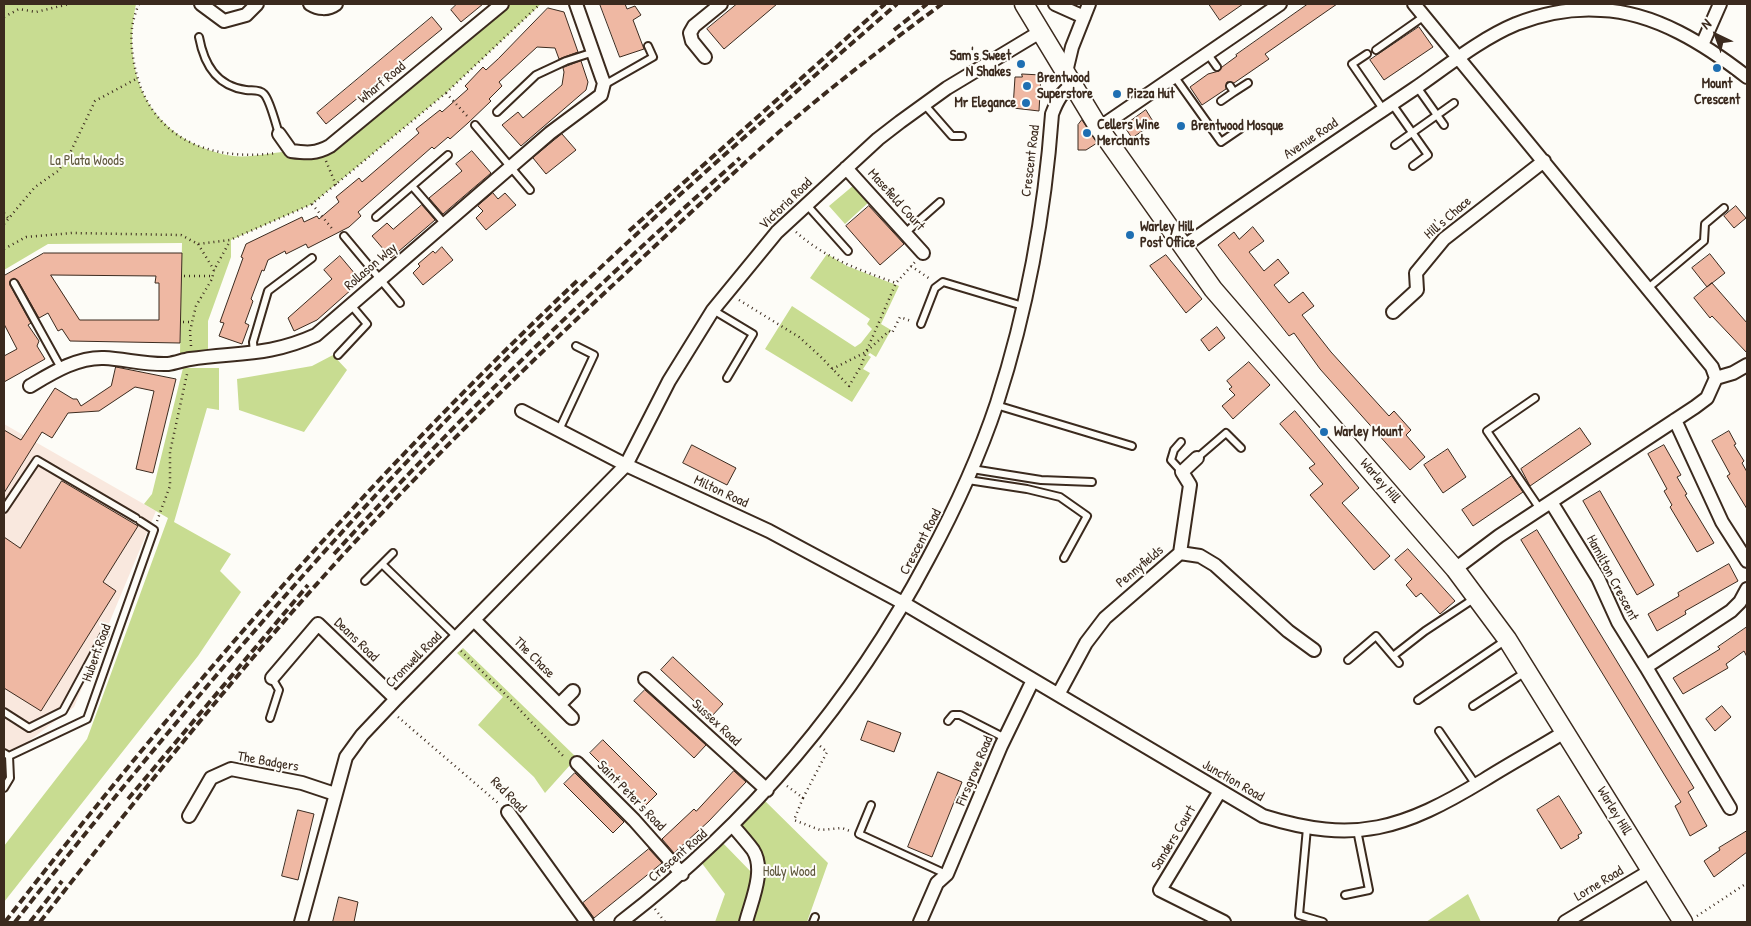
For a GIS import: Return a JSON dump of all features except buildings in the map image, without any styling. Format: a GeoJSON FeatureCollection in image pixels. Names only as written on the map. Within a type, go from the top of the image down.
{"type":"FeatureCollection","features":[{"type":"Feature","properties":{"kind":"main road","name":"Warley Hill"},"geometry":{"type":"LineString","coordinates":[[1024,4],[1099,128],[1182,247],[1243,324],[1455,569],[1507,639],[1566,731],[1650,871],[1689,920]]}},
{"type":"Feature","properties":{"kind":"street"},"geometry":{"type":"LineString","coordinates":[[201,4],[224,20],[246,15],[257,4]]}},
{"type":"Feature","properties":{"kind":"street"},"geometry":{"type":"LineString","coordinates":[[310,4],[317,8],[331,7],[336,4]]}},
{"type":"Feature","properties":{"kind":"street","name":"Wharf Road"},"geometry":{"type":"LineString","coordinates":[[291,151],[308,154],[321,151],[330,146],[502,4]]}},
{"type":"Feature","properties":{"kind":"street"},"geometry":{"type":"LineString","coordinates":[[576,4],[594,52],[603,86]]}},
{"type":"Feature","properties":{"kind":"street"},"geometry":{"type":"LineString","coordinates":[[704,58],[692,41],[690,33],[694,26],[721,4]]}},
{"type":"Feature","properties":{"kind":"street"},"geometry":{"type":"LineString","coordinates":[[1055,4],[1084,17]]}},
{"type":"Feature","properties":{"kind":"street"},"geometry":{"type":"LineString","coordinates":[[1070,78],[1084,17],[1089,4]]}},
{"type":"Feature","properties":{"kind":"street"},"geometry":{"type":"LineString","coordinates":[[1099,128],[1280,4]]}},
{"type":"Feature","properties":{"kind":"street"},"geometry":{"type":"LineString","coordinates":[[1414,4],[1712,367],[1716,378],[1707,398],[1455,569]]}},
{"type":"Feature","properties":{"kind":"street"},"geometry":{"type":"LineString","coordinates":[[1702,45],[1720,4]]}},
{"type":"Feature","properties":{"kind":"street","name":"Avenue Road"},"geometry":{"type":"LineString","coordinates":[[1182,247],[1457,58],[1514,25],[1541,16],[1602,7],[1639,17],[1671,29],[1702,45],[1747,76]]}},
{"type":"Feature","properties":{"kind":"street","name":"Victoria Road"},"geometry":{"type":"LineString","coordinates":[[626,465],[670,381],[713,310],[777,232],[878,139],[924,104],[982,65],[1040,32]]}},
{"type":"Feature","properties":{"kind":"street","name":"Crescent Road"},"geometry":{"type":"LineString","coordinates":[[621,922],[682,874],[733,826],[778,778],[846,695],[905,604],[952,514],[970,474],[996,405],[1023,306],[1036,244],[1052,114],[1057,100],[1067,88],[1070,78]]}},
{"type":"Feature","properties":{"kind":"street","name":"Rollason Way"},"geometry":{"type":"LineString","coordinates":[[30,386],[60,368],[102,358],[146,364],[170,364],[190,359],[254,354],[294,345],[316,335],[550,133],[596,99],[601,94],[603,86]]}},
{"type":"Feature","properties":{"kind":"street"},"geometry":{"type":"LineString","coordinates":[[279,134],[291,151]]}},
{"type":"Feature","properties":{"kind":"street","name":"Hill's Chace"},"geometry":{"type":"LineString","coordinates":[[1393,312],[1417,290],[1416,273],[1444,239],[1544,161]]}},
{"type":"Feature","properties":{"kind":"street","name":"Masefield Court"},"geometry":{"type":"LineString","coordinates":[[846,168],[923,252]]}},
{"type":"Feature","properties":{"kind":"street"},"geometry":{"type":"LineString","coordinates":[[1716,378],[1733,373],[1747,364]]}},
{"type":"Feature","properties":{"kind":"street","name":"Milton Road"},"geometry":{"type":"LineString","coordinates":[[522,411],[626,465],[769,531],[905,604]]}},
{"type":"Feature","properties":{"kind":"street"},"geometry":{"type":"LineString","coordinates":[[1675,420],[1714,505],[1747,561]]}},
{"type":"Feature","properties":{"kind":"street"},"geometry":{"type":"LineString","coordinates":[[1180,553],[1190,486],[1182,472],[1197,458]]}},
{"type":"Feature","properties":{"kind":"street","name":"Cromwell Road"},"geometry":{"type":"LineString","coordinates":[[301,922],[346,757],[362,735],[392,703],[626,465]]}},
{"type":"Feature","properties":{"kind":"street","name":"Hamilton Crescent"},"geometry":{"type":"LineString","coordinates":[[1546,506],[1598,578],[1618,622],[1730,808]]}},
{"type":"Feature","properties":{"kind":"street","name":"Pennyfields"},"geometry":{"type":"LineString","coordinates":[[1059,693],[1086,643],[1104,618],[1180,553],[1200,556],[1215,565],[1288,631],[1314,650]]}},
{"type":"Feature","properties":{"kind":"street"},"geometry":{"type":"LineString","coordinates":[[1646,667],[1730,611],[1740,602],[1747,589]]}},
{"type":"Feature","properties":{"kind":"street","name":"Junction Road"},"geometry":{"type":"LineString","coordinates":[[905,604],[1032,680],[1059,693],[1263,816],[1306,828],[1358,830],[1398,824],[1418,817],[1443,805],[1566,731]]}},
{"type":"Feature","properties":{"kind":"street","name":"The Chase"},"geometry":{"type":"LineString","coordinates":[[474,620],[572,718]]}},
{"type":"Feature","properties":{"kind":"street","name":"Deans Road"},"geometry":{"type":"LineString","coordinates":[[272,678],[318,624],[392,703]]}},
{"type":"Feature","properties":{"kind":"street","name":"Sussex Road"},"geometry":{"type":"LineString","coordinates":[[646,679],[767,790]]}},
{"type":"Feature","properties":{"kind":"street","name":"Firsgrove Road"},"geometry":{"type":"LineString","coordinates":[[920,922],[936,883],[947,874],[1032,680]]}},
{"type":"Feature","properties":{"kind":"street"},"geometry":{"type":"LineString","coordinates":[[559,704],[573,691]]}},
{"type":"Feature","properties":{"kind":"street","name":"Saint Peter's Road"},"geometry":{"type":"LineString","coordinates":[[577,763],[634,820],[682,874]]}},
{"type":"Feature","properties":{"kind":"street","name":"The Badgers"},"geometry":{"type":"LineString","coordinates":[[189,816],[211,778],[231,770],[302,783],[335,794]]}},
{"type":"Feature","properties":{"kind":"street","name":"Sanders Court"},"geometry":{"type":"LineString","coordinates":[[1220,791],[1160,890],[1224,922]]}},
{"type":"Feature","properties":{"kind":"street","name":"Red Road"},"geometry":{"type":"LineString","coordinates":[[508,812],[587,922]]}},
{"type":"Feature","properties":{"kind":"street"},"geometry":{"type":"LineString","coordinates":[[733,826],[754,852],[758,867],[756,886],[746,922]]}},
{"type":"Feature","properties":{"kind":"street","name":"Lorne Road"},"geometry":{"type":"LineString","coordinates":[[1567,922],[1650,871]]}},
{"type":"Feature","properties":{"kind":"lane"},"geometry":{"type":"LineString","coordinates":[[1376,50],[1424,17]]}},
{"type":"Feature","properties":{"kind":"lane"},"geometry":{"type":"LineString","coordinates":[[199,37],[202,55],[209,70],[222,81],[235,88],[257,90],[264,94],[279,134]]}},
{"type":"Feature","properties":{"kind":"lane"},"geometry":{"type":"LineString","coordinates":[[603,86],[653,57],[648,46]]}},
{"type":"Feature","properties":{"kind":"lane"},"geometry":{"type":"LineString","coordinates":[[497,112],[536,75],[566,61],[594,52]]}},
{"type":"Feature","properties":{"kind":"lane"},"geometry":{"type":"LineString","coordinates":[[1207,53],[1216,67]]}},
{"type":"Feature","properties":{"kind":"lane"},"geometry":{"type":"LineString","coordinates":[[1367,54],[1352,64],[1387,107],[1412,132],[1428,155],[1413,166]]}},
{"type":"Feature","properties":{"kind":"lane"},"geometry":{"type":"LineString","coordinates":[[1174,76],[1221,142],[1240,129]]}},
{"type":"Feature","properties":{"kind":"lane"},"geometry":{"type":"LineString","coordinates":[[1221,101],[1232,89],[1248,83]]}},
{"type":"Feature","properties":{"kind":"lane"},"geometry":{"type":"LineString","coordinates":[[1417,87],[1444,124]]}},
{"type":"Feature","properties":{"kind":"lane"},"geometry":{"type":"LineString","coordinates":[[1395,145],[1454,103]]}},
{"type":"Feature","properties":{"kind":"lane"},"geometry":{"type":"LineString","coordinates":[[924,104],[952,136],[962,136]]}},
{"type":"Feature","properties":{"kind":"lane"},"geometry":{"type":"LineString","coordinates":[[475,125],[530,190]]}},
{"type":"Feature","properties":{"kind":"lane"},"geometry":{"type":"LineString","coordinates":[[376,217],[448,155]]}},
{"type":"Feature","properties":{"kind":"lane"},"geometry":{"type":"LineString","coordinates":[[412,186],[444,223]]}},
{"type":"Feature","properties":{"kind":"lane"},"geometry":{"type":"LineString","coordinates":[[905,233],[940,202]]}},
{"type":"Feature","properties":{"kind":"lane"},"geometry":{"type":"LineString","coordinates":[[806,204],[848,251]]}},
{"type":"Feature","properties":{"kind":"lane"},"geometry":{"type":"LineString","coordinates":[[1647,288],[1704,241],[1705,224],[1724,208]]}},
{"type":"Feature","properties":{"kind":"lane"},"geometry":{"type":"LineString","coordinates":[[344,236],[400,303]]}},
{"type":"Feature","properties":{"kind":"lane"},"geometry":{"type":"LineString","coordinates":[[254,354],[253,342],[268,291],[312,258]]}},
{"type":"Feature","properties":{"kind":"lane"},"geometry":{"type":"LineString","coordinates":[[14,283],[60,368]]}},
{"type":"Feature","properties":{"kind":"lane"},"geometry":{"type":"LineString","coordinates":[[922,324],[938,284],[946,283],[1023,306]]}},
{"type":"Feature","properties":{"kind":"lane"},"geometry":{"type":"LineString","coordinates":[[338,355],[367,324],[350,305]]}},
{"type":"Feature","properties":{"kind":"lane"},"geometry":{"type":"LineString","coordinates":[[713,310],[752,334],[727,378]]}},
{"type":"Feature","properties":{"kind":"lane"},"geometry":{"type":"LineString","coordinates":[[558,430],[594,355],[576,346]]}},
{"type":"Feature","properties":{"kind":"lane"},"geometry":{"type":"LineString","coordinates":[[1535,398],[1487,431],[1546,506]]}},
{"type":"Feature","properties":{"kind":"lane"},"geometry":{"type":"LineString","coordinates":[[996,405],[1132,446]]}},
{"type":"Feature","properties":{"kind":"lane"},"geometry":{"type":"LineString","coordinates":[[1197,458],[1226,433],[1241,448]]}},
{"type":"Feature","properties":{"kind":"lane"},"geometry":{"type":"LineString","coordinates":[[1181,442],[1174,450],[1170,460],[1182,472]]}},
{"type":"Feature","properties":{"kind":"lane"},"geometry":{"type":"LineString","coordinates":[[4,509],[37,460],[154,530]]}},
{"type":"Feature","properties":{"kind":"lane"},"geometry":{"type":"LineString","coordinates":[[970,474],[1092,482]]}},
{"type":"Feature","properties":{"kind":"lane"},"geometry":{"type":"LineString","coordinates":[[970,474],[1060,497],[1087,516],[1064,558]]}},
{"type":"Feature","properties":{"kind":"lane","name":"Hubert Road"},"geometry":{"type":"LineString","coordinates":[[4,788],[10,778],[6,755],[87,719],[154,530]]}},
{"type":"Feature","properties":{"kind":"lane"},"geometry":{"type":"LineString","coordinates":[[365,581],[392,553]]}},
{"type":"Feature","properties":{"kind":"lane"},"geometry":{"type":"LineString","coordinates":[[382,564],[455,640]]}},
{"type":"Feature","properties":{"kind":"lane"},"geometry":{"type":"LineString","coordinates":[[1393,656],[1425,631],[1476,597]]}},
{"type":"Feature","properties":{"kind":"lane"},"geometry":{"type":"LineString","coordinates":[[4,712],[29,728],[63,711],[105,633]]}},
{"type":"Feature","properties":{"kind":"lane"},"geometry":{"type":"LineString","coordinates":[[1348,660],[1376,636],[1400,663]]}},
{"type":"Feature","properties":{"kind":"lane"},"geometry":{"type":"LineString","coordinates":[[1418,700],[1507,639]]}},
{"type":"Feature","properties":{"kind":"lane"},"geometry":{"type":"LineString","coordinates":[[1473,706],[1528,670]]}},
{"type":"Feature","properties":{"kind":"lane"},"geometry":{"type":"LineString","coordinates":[[270,718],[279,690],[272,678]]}},
{"type":"Feature","properties":{"kind":"lane"},"geometry":{"type":"LineString","coordinates":[[948,721],[953,715],[960,715],[1005,738]]}},
{"type":"Feature","properties":{"kind":"lane"},"geometry":{"type":"LineString","coordinates":[[1439,731],[1476,785]]}},
{"type":"Feature","properties":{"kind":"lane"},"geometry":{"type":"LineString","coordinates":[[871,805],[859,834],[947,874]]}},
{"type":"Feature","properties":{"kind":"lane"},"geometry":{"type":"LineString","coordinates":[[1306,828],[1299,915],[1323,922]]}},
{"type":"Feature","properties":{"kind":"lane"},"geometry":{"type":"LineString","coordinates":[[1345,895],[1369,890],[1358,830]]}},
{"type":"Feature","properties":{"kind":"path"},"geometry":{"type":"LineString","coordinates":[[4,17],[19,9],[36,12],[69,4]]}},
{"type":"Feature","properties":{"kind":"path"},"geometry":{"type":"LineString","coordinates":[[139,4],[131,27],[131,44],[137,78],[142,93],[157,117],[169,128],[198,147],[222,154],[247,156],[291,151]]}},
{"type":"Feature","properties":{"kind":"path"},"geometry":{"type":"LineString","coordinates":[[198,244],[230,240],[312,204],[446,93],[540,4]]}},
{"type":"Feature","properties":{"kind":"path"},"geometry":{"type":"LineString","coordinates":[[4,224],[35,187],[58,171],[68,157],[95,100],[137,78]]}},
{"type":"Feature","properties":{"kind":"path"},"geometry":{"type":"LineString","coordinates":[[446,93],[475,125]]}},
{"type":"Feature","properties":{"kind":"path"},"geometry":{"type":"LineString","coordinates":[[330,146],[326,154],[326,162],[336,185]]}},
{"type":"Feature","properties":{"kind":"path"},"geometry":{"type":"LineString","coordinates":[[312,204],[339,236],[344,236]]}},
{"type":"Feature","properties":{"kind":"path"},"geometry":{"type":"LineString","coordinates":[[4,213],[9,219]]}},
{"type":"Feature","properties":{"kind":"path"},"geometry":{"type":"LineString","coordinates":[[4,249],[26,238],[72,233],[181,235],[198,244],[214,270]]}},
{"type":"Feature","properties":{"kind":"path"},"geometry":{"type":"LineString","coordinates":[[154,530],[170,486],[170,452],[190,359],[192,322],[196,306],[230,240]]}},
{"type":"Feature","properties":{"kind":"path"},"geometry":{"type":"LineString","coordinates":[[727,292],[799,338],[848,386],[861,366],[896,283],[923,252]]}},
{"type":"Feature","properties":{"kind":"path"},"geometry":{"type":"LineString","coordinates":[[911,266],[938,284]]}},
{"type":"Feature","properties":{"kind":"path"},"geometry":{"type":"LineString","coordinates":[[184,276],[213,276]]}},
{"type":"Feature","properties":{"kind":"path"},"geometry":{"type":"LineString","coordinates":[[832,369],[866,352],[889,331],[892,333],[900,317],[922,324]]}},
{"type":"Feature","properties":{"kind":"path"},"geometry":{"type":"LineString","coordinates":[[183,322],[192,322]]}},
{"type":"Feature","properties":{"kind":"path"},"geometry":{"type":"LineString","coordinates":[[455,640],[570,763],[577,763]]}},
{"type":"Feature","properties":{"kind":"path","name":"Red Road"},"geometry":{"type":"LineString","coordinates":[[392,703],[508,812]]}},
{"type":"Feature","properties":{"kind":"path"},"geometry":{"type":"LineString","coordinates":[[810,739],[827,752],[803,798],[794,820],[820,830],[842,828],[859,834]]}},
{"type":"Feature","properties":{"kind":"path"},"geometry":{"type":"LineString","coordinates":[[778,778],[803,798]]}},
{"type":"Feature","properties":{"kind":"path"},"geometry":{"type":"LineString","coordinates":[[1689,920],[1747,883]]}},
{"type":"Feature","properties":{"kind":"shaded area"},"geometry":{"type":"Polygon","coordinates":[[[4,424],[156,511],[74,707],[9,756],[4,766],[4,424]]]}},
{"type":"Feature","properties":{"kind":"green space","name":"La Plata Woods"},"geometry":{"type":"Polygon","coordinates":[[[4,4],[136,4],[132,30],[133,55],[137,78],[146,98],[159,117],[176,133],[197,145],[230,156],[256,156],[290,151],[321,151],[502,4],[541,4],[446,93],[312,204],[231,240],[231,257],[208,321],[208,351],[180,354],[182,243],[48,244],[4,270],[4,4]]]}},
{"type":"Feature","properties":{"kind":"green space"},"geometry":{"type":"Polygon","coordinates":[[[854,185],[869,202],[845,224],[829,206],[854,185]]]}},
{"type":"Feature","properties":{"kind":"green space"},"geometry":{"type":"Polygon","coordinates":[[[827,254],[847,266],[899,286],[881,324],[891,330],[876,357],[870,353],[868,355],[871,357],[863,369],[870,373],[852,402],[765,349],[792,306],[855,347],[861,343],[872,329],[867,324],[870,319],[810,278],[827,254]]]}},
{"type":"Feature","properties":{"kind":"green space"},"geometry":{"type":"Polygon","coordinates":[[[333,355],[347,370],[304,432],[239,410],[237,379],[312,366],[333,355]]]}},
{"type":"Feature","properties":{"kind":"green space"},"geometry":{"type":"Polygon","coordinates":[[[183,368],[219,368],[219,410],[207,408],[174,522],[231,554],[220,571],[241,592],[198,656],[4,902],[4,846],[87,739],[168,518],[144,504],[152,494],[183,368]]]}},
{"type":"Feature","properties":{"kind":"green space"},"geometry":{"type":"Polygon","coordinates":[[[463,648],[575,756],[571,764],[545,793],[534,777],[478,725],[503,697],[457,653],[463,648]]]}},
{"type":"Feature","properties":{"kind":"green space","name":"Holly Wood"},"geometry":{"type":"Polygon","coordinates":[[[761,797],[828,863],[807,922],[715,922],[725,894],[698,858],[719,839],[756,877],[754,852],[733,826],[761,797]]]}},
{"type":"Feature","properties":{"kind":"green space"},"geometry":{"type":"Polygon","coordinates":[[[1468,894],[1481,922],[1426,922],[1468,894]]]}},
{"type":"Feature","properties":{"kind":"railway"},"geometry":{"type":"LineString","coordinates":[[629,231],[885,4]]}},
{"type":"Feature","properties":{"kind":"railway"},"geometry":{"type":"LineString","coordinates":[[15,922],[73,848],[253,632],[442,424],[508,357],[603,266],[700,177],[897,4]]}},
{"type":"Feature","properties":{"kind":"railway"},"geometry":{"type":"LineString","coordinates":[[894,30],[927,4]]}},
{"type":"Feature","properties":{"kind":"railway"},"geometry":{"type":"LineString","coordinates":[[40,922],[150,783],[263,646],[341,557],[450,443],[563,332],[779,132],[859,66],[942,4]]}},
{"type":"Feature","properties":{"kind":"railway"},"geometry":{"type":"LineString","coordinates":[[334,554],[431,451],[531,351],[740,158]]}},
{"type":"Feature","properties":{"kind":"railway"},"geometry":{"type":"LineString","coordinates":[[5,922],[139,753],[279,590],[425,432],[578,280]]}},
{"type":"Feature","properties":{"kind":"railway"},"geometry":{"type":"LineString","coordinates":[[128,799],[308,585]]}},
{"type":"Feature","properties":{"kind":"railway"},"geometry":{"type":"LineString","coordinates":[[30,922],[62,881]]}},
{"type":"Feature","properties":{"kind":"place","name":"Sam's Sweet N Shakes"},"geometry":{"type":"Point","coordinates":[1021,64]}},
{"type":"Feature","properties":{"kind":"place","name":"Mount Crescent"},"geometry":{"type":"Point","coordinates":[1717,68]}},
{"type":"Feature","properties":{"kind":"place","name":"Brentwood Superstore"},"geometry":{"type":"Point","coordinates":[1027,86]}},
{"type":"Feature","properties":{"kind":"place","name":"Pizza Hut"},"geometry":{"type":"Point","coordinates":[1117,94]}},
{"type":"Feature","properties":{"kind":"place","name":"Mr Elegance"},"geometry":{"type":"Point","coordinates":[1026,103]}},
{"type":"Feature","properties":{"kind":"place","name":"Brentwood Mosque"},"geometry":{"type":"Point","coordinates":[1181,126]}},
{"type":"Feature","properties":{"kind":"place","name":"Cellers Wine Merchants"},"geometry":{"type":"Point","coordinates":[1087,133]}},
{"type":"Feature","properties":{"kind":"place","name":"Warley Hill Post Office"},"geometry":{"type":"Point","coordinates":[1130,235]}},
{"type":"Feature","properties":{"kind":"place","name":"Warley Mount"},"geometry":{"type":"Point","coordinates":[1324,432]}}]}
